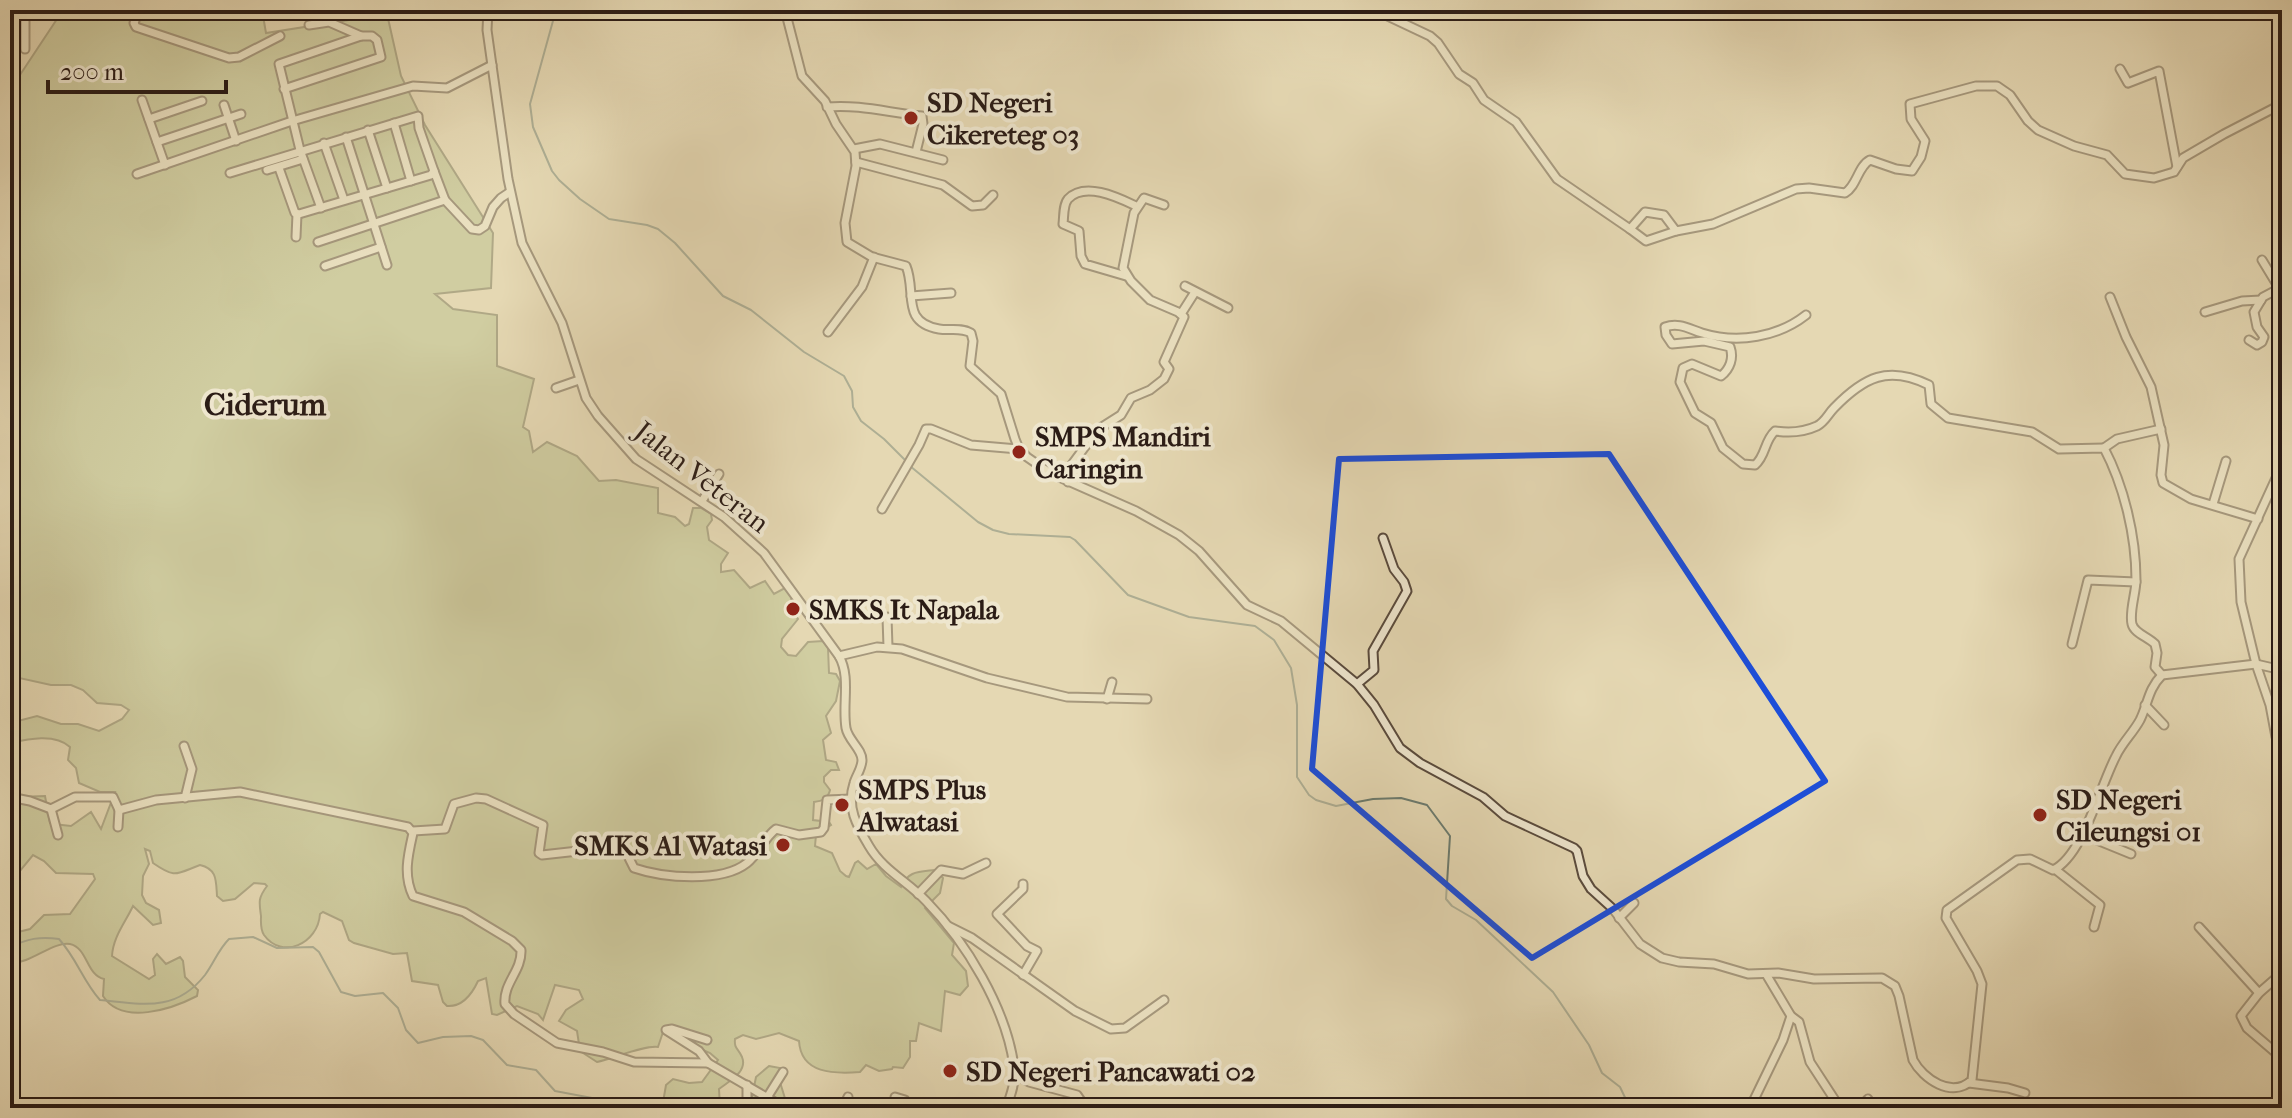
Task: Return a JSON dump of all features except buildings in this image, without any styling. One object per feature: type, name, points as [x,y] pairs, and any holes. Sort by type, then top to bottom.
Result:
[{"type":"street","points":[[25,10],[25,49]]},
{"type":"street","points":[[139,10],[134,23],[136,27],[220,57],[239,57],[280,36]]},
{"type":"street","name":"Jalan Veteran","points":[[488,10],[487,30],[492,65],[511,195],[522,243],[562,323],[579,380],[598,416],[629,453],[724,517],[772,562],[839,656],[845,671],[843,698],[846,729],[849,740],[860,753],[862,763],[854,780],[851,799]]},
{"type":"street","points":[[785,10],[802,76],[854,149],[856,162],[845,238],[850,245],[874,257],[906,266],[911,283],[913,313],[919,321],[938,329],[971,333],[970,366],[1001,394],[1019,449]]},
{"type":"street","points":[[1375,10],[1430,36],[1459,74],[1473,83],[1484,100],[1516,122],[1557,179],[1644,241],[1713,224],[1796,189],[1849,192],[1865,163],[1870,160],[1912,171],[1921,157],[1925,141],[1911,119],[1910,104],[1976,86],[1997,86],[2006,91],[2033,127],[2074,146],[2107,155],[2125,174],[2161,177],[2177,167],[2183,158],[2282,104]]},
{"type":"street","points":[[309,25],[329,22],[361,36]]},
{"type":"street","points":[[284,89],[380,59],[382,55],[377,40],[372,36],[361,36],[280,62],[278,67],[300,150],[321,208]]},
{"type":"street","points":[[137,174],[292,121],[417,85],[447,88],[492,65]]},
{"type":"street","points":[[2120,69],[2128,83],[2159,71],[2177,167]]},
{"type":"street","points":[[142,100],[165,165]]},
{"type":"street","points":[[149,119],[202,101]]},
{"type":"street","points":[[224,105],[236,141]]},
{"type":"street","points":[[827,107],[853,106],[922,116],[916,152]]},
{"type":"street","points":[[157,142],[241,114]]},
{"type":"street","points":[[230,173],[418,116],[419,128],[445,200],[468,226],[474,230],[485,226],[493,207],[511,195]]},
{"type":"street","points":[[394,123],[411,181]]},
{"type":"street","points":[[368,130],[387,188]]},
{"type":"street","points":[[346,137],[387,265]]},
{"type":"street","points":[[324,143],[344,200]]},
{"type":"street","points":[[854,149],[880,144],[943,160]]},
{"type":"street","points":[[267,170],[303,159]]},
{"type":"street","points":[[856,162],[943,185],[972,206],[983,205],[993,195]]},
{"type":"street","points":[[279,168],[297,214],[296,237]]},
{"type":"street","points":[[297,214],[411,181],[434,171]]},
{"type":"street","points":[[1126,276],[1085,264],[1081,256],[1079,231],[1063,224],[1064,208],[1072,196],[1094,191],[1108,193],[1136,206]]},
{"type":"street","points":[[1068,482],[1070,467],[1091,434],[1121,415],[1131,398],[1167,377],[1169,369],[1164,362],[1184,317],[1150,300],[1126,276],[1122,263],[1136,206],[1141,199],[1147,198],[1164,205]]},
{"type":"street","points":[[318,242],[445,200]]},
{"type":"street","points":[[1630,229],[1642,214],[1653,211],[1664,215],[1676,231]]},
{"type":"street","points":[[325,266],[381,247]]},
{"type":"street","points":[[828,332],[862,287],[874,257]]},
{"type":"street","points":[[2205,312],[2242,301],[2261,300],[2280,287],[2262,260]]},
{"type":"street","points":[[1185,286],[1228,308]]},
{"type":"street","points":[[1181,314],[1195,292]]},
{"type":"street","points":[[911,296],[951,293]]},
{"type":"street","points":[[2110,297],[2149,381],[2161,429],[2163,483],[2191,499],[2258,519]]},
{"type":"street","points":[[2249,340],[2257,345],[2264,340],[2254,316],[2261,300]]},
{"type":"street","points":[[1806,315],[1777,334],[1756,337],[1703,334],[1680,325],[1665,327],[1672,344],[1704,341],[1730,347],[1732,358],[1724,373],[1716,375],[1700,365],[1692,364],[1683,368],[1680,382],[1695,413],[1711,423],[1723,448],[1743,464],[1755,465],[1761,461],[1768,439],[1775,431],[1790,434],[1817,426],[1851,393],[1870,379],[1884,374],[1929,385],[1931,404],[1948,418],[2026,430],[2059,449],[2104,448],[2117,439],[2161,429]]},
{"type":"street","points":[[556,388],[579,380]]},
{"type":"street","points":[[882,509],[928,428],[971,445],[1019,449],[1050,473],[1136,511],[1179,535],[1199,551],[1247,605],[1281,621],[1357,684],[1374,705],[1395,743],[1420,763],[1483,797],[1505,816],[1574,848],[1586,882],[1640,944],[1669,960],[1714,964],[1741,973],[1778,973],[1814,979],[1876,977],[1889,982],[1895,986],[1899,996],[1910,1050],[1918,1069],[1932,1082],[1954,1087],[1969,1083],[2025,1093]]},
{"type":"street","points":[[2104,448],[2124,499],[2136,582],[2132,624],[2136,631],[2155,644],[2155,667],[2162,675]]},
{"type":"street","points":[[2213,504],[2226,461]]},
{"type":"street","points":[[2282,465],[2239,559],[2238,570],[2241,602],[2256,664],[2270,705],[2276,737],[2282,741]]},
{"type":"street","points":[[702,501],[719,474]]},
{"type":"street","points":[[1357,684],[1374,670],[1373,651],[1407,591],[1394,569],[1383,538]]},
{"type":"street","points":[[2072,644],[2088,580],[2136,582]]},
{"type":"street","points":[[887,617],[888,647]]},
{"type":"street","points":[[839,656],[888,647],[913,651],[997,681],[1067,697],[1147,699]]},
{"type":"street","points":[[2056,870],[2082,834],[2116,756],[2139,722],[2154,683],[2162,675],[2256,664],[2282,670]]},
{"type":"street","points":[[1107,699],[1112,682]]},
{"type":"street","points":[[2145,705],[2164,725]]},
{"type":"street","points":[[184,746],[192,769],[185,798]]},
{"type":"street","points":[[119,810],[156,800],[240,792],[408,827],[413,831],[445,829],[456,802],[481,798],[543,825],[539,853],[542,855],[623,846],[634,868],[675,877],[741,867],[751,860],[776,829],[794,834],[818,834],[824,828],[827,800],[851,799],[853,815],[875,855],[918,894],[946,925],[962,945],[987,989],[1006,1033],[1014,1074],[1006,1108]]},
{"type":"street","points":[[10,797],[51,809],[75,797],[111,797],[119,810],[118,827]]},
{"type":"street","points":[[51,809],[58,835]]},
{"type":"street","points":[[413,831],[407,867],[407,884],[413,896],[464,912],[512,941],[521,950],[521,959],[504,990],[505,1004],[514,1014],[561,1044],[634,1062],[708,1063]]},
{"type":"street","points":[[2082,834],[2131,854]]},
{"type":"street","points":[[1969,1083],[1975,1071],[1982,984],[1946,918],[1947,910],[2017,860],[2030,859],[2049,870],[2056,870],[2100,905],[2094,927]]},
{"type":"street","points":[[918,894],[941,870],[963,874],[986,863]]},
{"type":"street","points":[[1023,884],[1023,889],[997,914],[1027,946],[1037,951],[1023,975]]},
{"type":"street","points":[[1619,918],[1634,903]]},
{"type":"street","points":[[946,925],[972,938],[1075,1011],[1115,1030],[1131,1024],[1164,1000]]},
{"type":"street","points":[[2199,927],[2259,993]]},
{"type":"street","points":[[1766,974],[1791,1016],[1799,1022],[1810,1062],[1840,1108]]},
{"type":"street","points":[[2280,978],[2259,993],[2242,1013],[2242,1019],[2247,1028],[2282,1058]]},
{"type":"street","points":[[1750,1108],[1783,1040],[1791,1016]]},
{"type":"street","points":[[707,1040],[666,1030],[699,1051],[708,1063],[785,1108]]},
{"type":"street","points":[[768,1096],[783,1072]]},
{"type":"street","points":[[1014,1074],[1029,1082],[1077,1095],[1086,1108]]},
{"type":"street","points":[[747,1085],[747,1108]]},
{"type":"street","points":[[843,1108],[848,1097]]},
{"type":"street","points":[[895,1097],[905,1100],[909,1108]]},
{"type":"street","points":[[1860,1108],[1868,1099]]},
{"type":"highlighted area","points":[[1609,454],[1825,781],[1532,958],[1312,769],[1339,459]]},
{"type":"green space","points":[[63,10],[262,10],[266,33],[387,14],[401,76],[425,125],[493,233],[491,288],[435,294],[453,309],[497,315],[497,366],[534,379],[523,427],[529,431],[533,452],[547,442],[577,456],[599,481],[616,480],[658,488],[658,513],[675,517],[685,526],[689,524],[693,508],[701,508],[711,514],[712,520],[707,527],[709,540],[728,553],[721,564],[721,572],[734,570],[750,588],[765,581],[774,594],[785,588],[791,593],[792,610],[798,619],[782,639],[781,647],[788,655],[796,656],[808,642],[823,641],[828,648],[829,673],[836,674],[840,681],[836,701],[826,716],[831,733],[823,740],[826,760],[836,762],[839,770],[831,770],[824,777],[829,793],[824,799],[814,802],[813,820],[831,825],[816,835],[815,846],[832,853],[840,871],[849,877],[858,861],[867,869],[876,864],[901,887],[910,875],[919,872],[935,870],[943,878],[940,893],[925,908],[954,943],[952,955],[966,971],[968,986],[960,995],[945,991],[941,1031],[919,1023],[916,1041],[910,1041],[910,1057],[903,1068],[879,1071],[866,1065],[860,1072],[820,1070],[806,1060],[799,1041],[779,1033],[756,1039],[743,1035],[735,1039],[742,1057],[742,1067],[719,1089],[720,1108],[662,1108],[666,1085],[673,1079],[702,1082],[718,1060],[710,1053],[663,1032],[658,1047],[597,1062],[580,1051],[577,1031],[559,1021],[566,1010],[583,999],[579,990],[555,985],[543,1020],[538,1014],[517,1006],[497,1015],[492,1014],[486,978],[478,981],[462,1002],[447,1006],[438,985],[412,981],[407,953],[393,954],[354,943],[349,940],[342,921],[323,912],[313,933],[298,945],[289,947],[271,943],[262,930],[260,904],[267,886],[265,884],[254,883],[235,899],[223,901],[217,896],[216,880],[210,869],[200,865],[181,873],[172,873],[153,863],[150,851],[145,849],[149,864],[143,876],[142,895],[146,903],[159,910],[161,923],[153,925],[133,906],[117,936],[112,956],[149,979],[155,975],[153,959],[157,954],[166,964],[180,957],[185,977],[198,990],[197,996],[161,1010],[134,1013],[122,1010],[111,1005],[103,996],[104,979],[98,977],[76,946],[70,944],[10,963],[10,934],[30,929],[44,915],[70,914],[95,879],[93,874],[56,873],[33,855],[20,871],[10,874],[10,811],[19,797],[45,796],[50,823],[71,826],[91,812],[101,829],[115,792],[100,792],[79,783],[76,768],[68,760],[70,747],[64,743],[41,738],[10,743],[10,723],[37,716],[99,731],[122,719],[129,710],[121,705],[97,703],[83,690],[71,685],[51,685],[19,678],[15,670],[10,670],[10,90]]},
{"type":"green space","points":[[769,1066],[780,1068],[779,1079],[788,1108],[734,1108],[751,1102],[756,1077]]},
{"type":"waterway","points":[[556,10],[530,104],[533,127],[552,171],[580,199],[609,219],[658,229],[675,243],[723,296],[751,310],[804,352],[844,376],[852,391],[853,407],[861,421],[906,461]]},
{"type":"waterway","points":[[910,466],[978,522],[993,530],[1009,534],[1070,537],[1128,595],[1189,617],[1255,626],[1274,640],[1291,668],[1297,705],[1297,777],[1309,795],[1336,806],[1373,799],[1401,798],[1427,805],[1450,836],[1446,899],[1476,920],[1553,992],[1589,1045],[1602,1073],[1620,1087],[1630,1108]]},
{"type":"waterway","points":[[10,947],[34,939],[59,939],[100,1000],[144,1004],[170,1001],[194,987],[229,939],[253,937],[277,948],[313,947],[319,952],[341,992],[355,996],[383,993],[398,1008],[406,1030],[418,1043],[443,1037],[471,1036],[483,1040],[507,1065],[536,1070],[555,1091],[624,1104],[627,1108]]},
{"type":"place","name":"SD Negeri Cikereteg 03","points":[[911,118]]},
{"type":"place","name":"SMPS Mandiri Caringin","points":[[1019,452]]},
{"type":"place","name":"SMKS It Napala","points":[[793,609]]},
{"type":"place","name":"SMPS Plus Alwatasi","points":[[842,805]]},
{"type":"place","name":"SD Negeri Cileungsi 01","points":[[2040,815]]},
{"type":"place","name":"SMKS Al Watasi","points":[[783,845]]},
{"type":"place","name":"SD Negeri Pancawati 02","points":[[950,1071]]},
{"type":"district","name":"Ciderum","points":[[265,404]]}]
